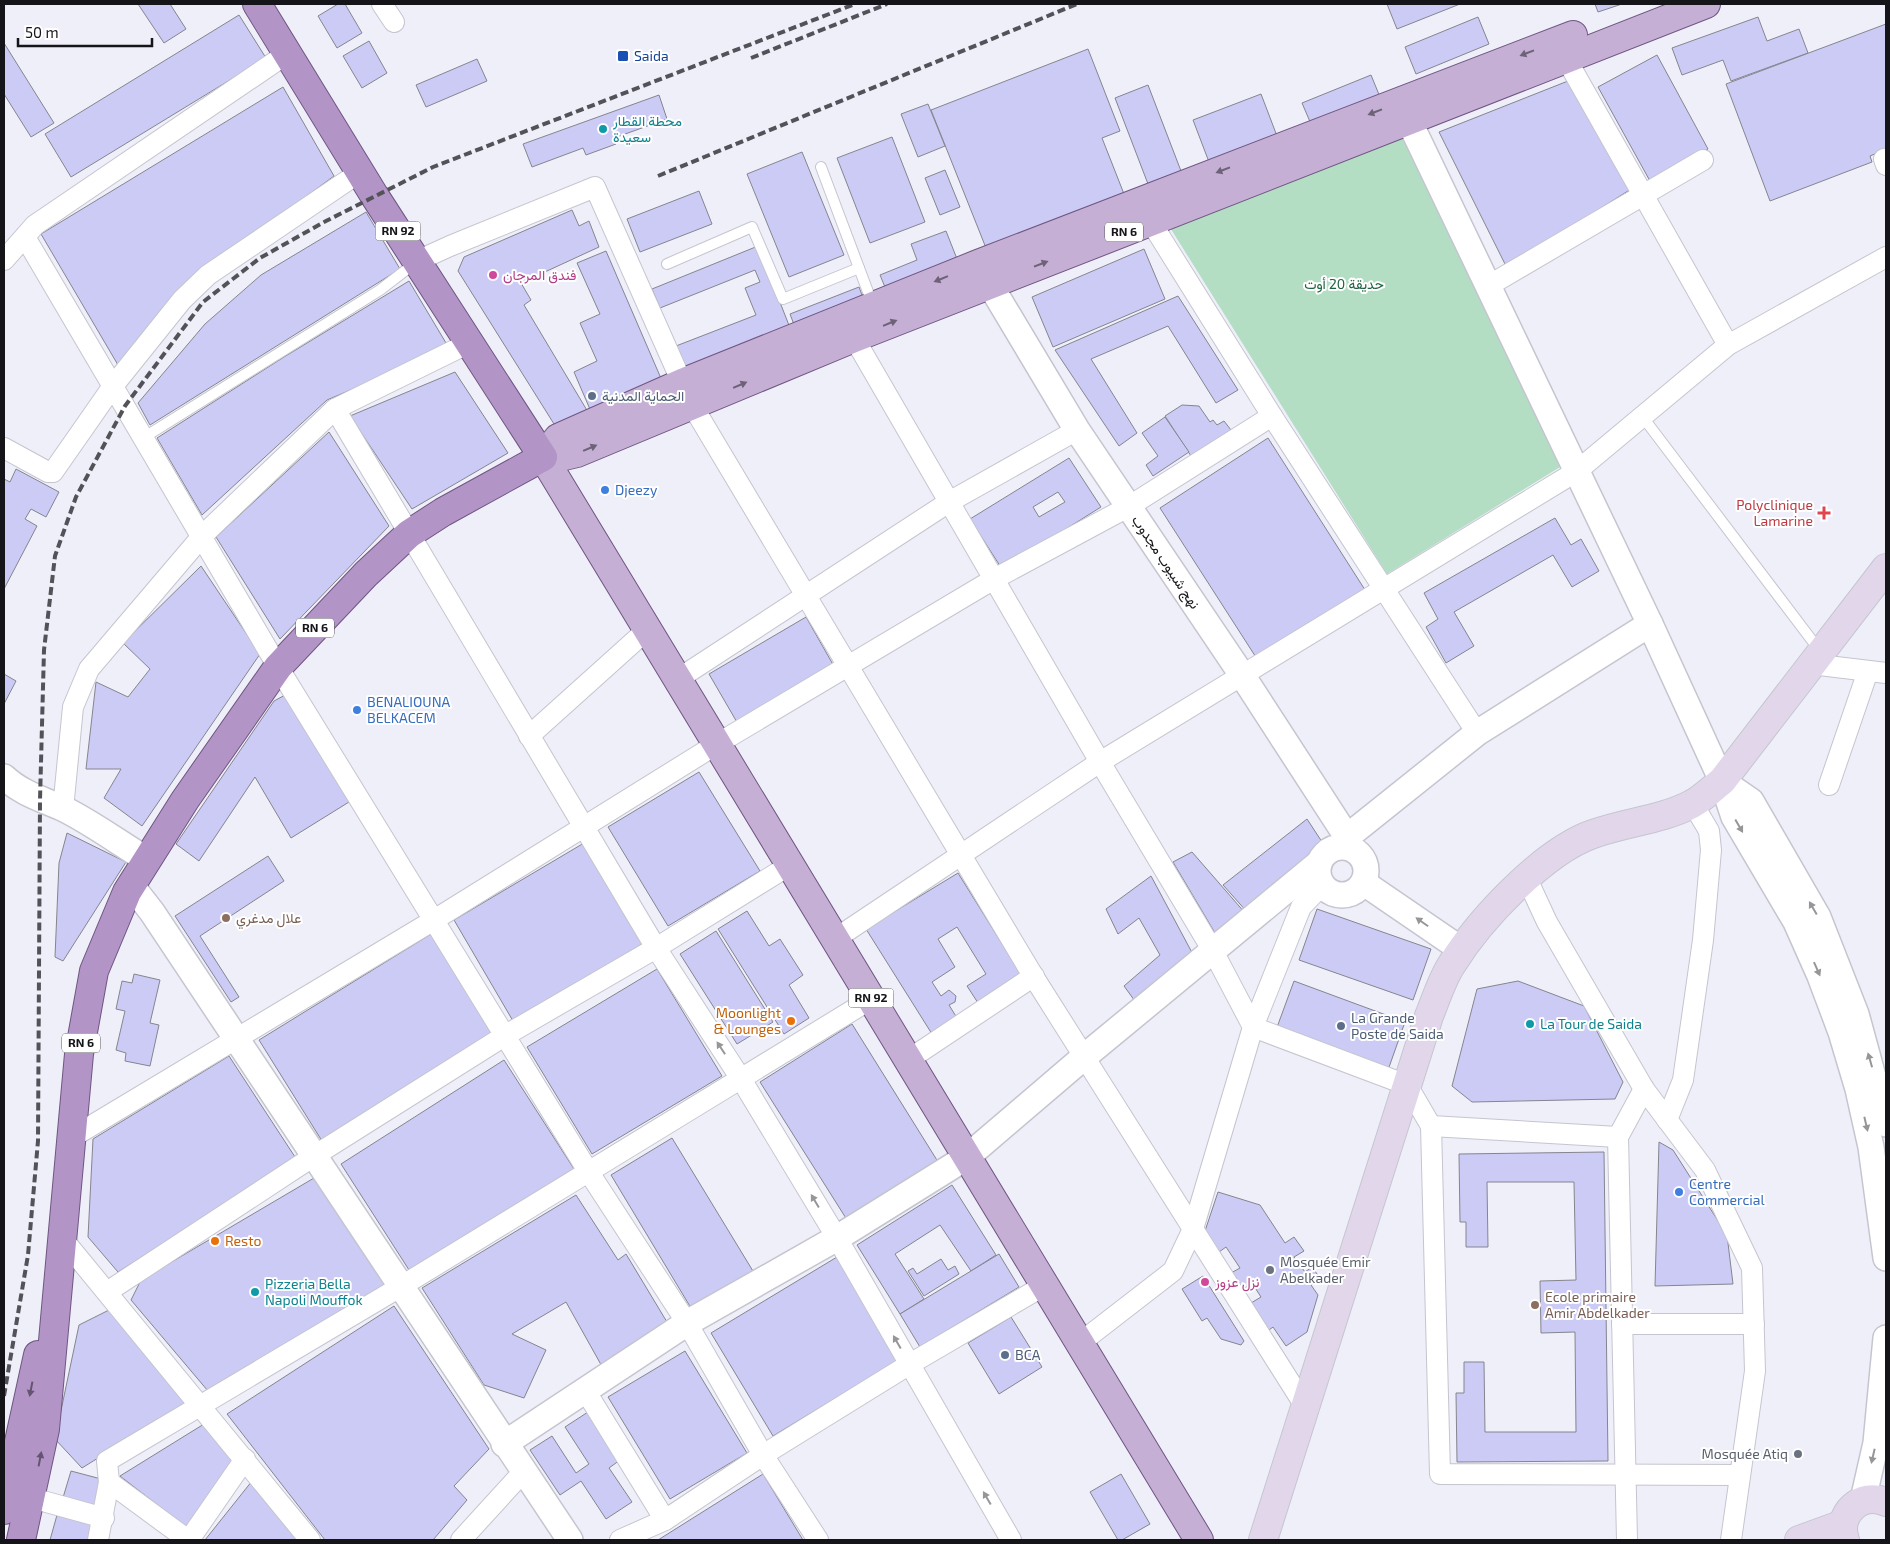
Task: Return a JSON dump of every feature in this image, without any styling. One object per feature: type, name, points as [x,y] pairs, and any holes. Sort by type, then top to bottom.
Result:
[{"type":"highway","name":"RN 92","points":[[257,4],[360,172],[542,456]]},
{"type":"highway","name":"RN 6","points":[[22,1540],[32,1498],[46,1420],[78,1054],[94,971],[131,885],[185,800],[278,667],[366,574],[409,534],[443,512],[542,456]]},
{"type":"highway","name":"RN 6","points":[[4,1510],[62,1238]]},
{"type":"main road","name":"RN 6","points":[[1561,50],[1654,4]]},
{"type":"main road","name":"RN 6","points":[[542,456],[560,457],[577,453],[687,394],[983,274],[1561,50],[1706,4]]},
{"type":"main road","name":"RN 6","points":[[851,327],[874,307],[983,274]]},
{"type":"main road","name":"RN 92","points":[[542,456],[1199,1540]]},
{"type":"main road","points":[[1263,1540],[1429,1016],[1451,965],[1505,899],[1551,856],[1568,844],[1594,834],[1669,814],[1693,804],[1722,781],[1886,568]]},
{"type":"main road","points":[[1799,1540],[1842,1535],[1850,1510],[1882,1498]]},
{"type":"street","points":[[382,4],[394,22]]},
{"type":"street","points":[[1561,50],[1728,345]]},
{"type":"street","points":[[4,260],[35,225],[288,53]]},
{"type":"street","points":[[1404,112],[1650,624],[1722,781],[1734,817],[1796,922],[1820,976],[1841,1032],[1858,1089],[1871,1148],[1886,1258]]},
{"type":"street","points":[[1488,286],[1703,160]]},
{"type":"street","points":[[4,448],[48,472],[53,472],[112,386],[182,300],[208,276],[360,172]]},
{"type":"street","points":[[418,261],[450,246],[596,187],[687,394],[1034,976],[1305,1406]]},
{"type":"street","points":[[1144,212],[1382,589],[1477,732]]},
{"type":"street","points":[[25,237],[143,438],[203,535],[278,667],[588,1171],[687,1323],[762,1456],[818,1540]]},
{"type":"street","points":[[835,939],[962,856],[1100,762],[1577,471],[1728,345],[1886,257]]},
{"type":"street","name":"نهج شيبوب مجدوب","points":[[983,274],[1077,430],[1242,675],[1346,844]]},
{"type":"street","points":[[851,327],[949,502],[1100,762],[1213,951],[1253,1027],[1407,1085],[1431,1126],[1440,1474],[1625,1473],[1740,1475]]},
{"type":"street","points":[[63,808],[73,707],[89,669],[203,535],[335,409],[470,343]]},
{"type":"street","points":[[335,409],[656,948],[741,1079],[837,1238],[1011,1540]]},
{"type":"street","points":[[71,1138],[434,920],[717,744],[994,579],[1128,507],[1272,416]]},
{"type":"street","points":[[678,679],[949,502],[1077,430]]},
{"type":"street","points":[[1346,844],[1362,856],[1367,871],[1364,883],[1356,891],[1340,895],[1327,890],[1321,874],[1326,852],[1346,844],[1477,732],[1650,624]]},
{"type":"street","points":[[529,736],[648,629]]},
{"type":"street","points":[[1816,658],[1877,672],[1829,785]]},
{"type":"street","points":[[4,778],[12,785],[40,800],[63,808],[146,859]]},
{"type":"street","points":[[1722,781],[1751,802],[1818,916],[1856,1014],[1886,1124]]},
{"type":"street","points":[[1667,1120],[1683,1080],[1703,940],[1710,859],[1711,840],[1709,831],[1693,804]]},
{"type":"street","points":[[107,1292],[314,1156],[506,1035],[656,948],[790,865]]},
{"type":"street","points":[[504,1444],[687,1323],[837,1238],[967,1157],[1084,1057],[1213,951],[1291,899],[1321,874]]},
{"type":"street","points":[[1527,879],[1547,922],[1644,1089],[1705,1170],[1752,1268],[1755,1371],[1731,1540]]},
{"type":"street","points":[[1364,883],[1462,950]]},
{"type":"street","points":[[131,885],[152,912],[504,1444],[570,1540]]},
{"type":"street","points":[[1080,1343],[1173,1271],[1193,1229],[1291,899]]},
{"type":"street","points":[[908,1060],[1034,976]]},
{"type":"street","points":[[98,1540],[104,1518],[109,1482],[107,1461],[400,1287],[871,999]]},
{"type":"street","points":[[1627,1540],[1618,1137],[1644,1089]]},
{"type":"street","points":[[1431,1126],[1618,1137]]},
{"type":"street","points":[[62,1238],[310,1540]]},
{"type":"street","points":[[620,1540],[665,1520],[762,1456],[910,1364],[1044,1285]]},
{"type":"street","points":[[1622,1324],[1754,1324]]},
{"type":"street","points":[[1882,1498],[1876,1443],[1886,1338]]},
{"type":"street","points":[[585,1390],[665,1520]]},
{"type":"street","points":[[109,1482],[188,1540],[245,1459]]},
{"type":"street","points":[[461,1540],[524,1471]]},
{"type":"street","points":[[32,1498],[104,1518]]},
{"type":"lane","points":[[821,167],[874,307]]},
{"type":"lane","points":[[667,264],[752,227],[783,299],[860,268]]},
{"type":"lane","points":[[143,438],[380,290],[418,261]]},
{"type":"lane","points":[[1642,416],[1816,658]]},
{"type":"green space","name":"حديقة 20 أوت","points":[[1402,135],[1565,464],[1387,574],[1169,226]]},
{"type":"building","points":[[138,4],[170,4],[186,29],[164,43]]},
{"type":"building","points":[[338,4],[345,4],[362,33],[337,48],[318,16]]},
{"type":"building","points":[[1387,4],[1460,4],[1397,29]]},
{"type":"building","points":[[1595,4],[1622,4],[1598,12]]},
{"type":"building","points":[[239,15],[266,58],[71,177],[45,134]]},
{"type":"building","points":[[1478,17],[1489,44],[1416,74],[1405,47]]},
{"type":"building","points":[[1758,17],[1767,41],[1799,29],[1808,53],[1731,81],[1723,60],[1682,75],[1672,48]]},
{"type":"building","points":[[1886,24],[1886,149],[1870,156],[1872,162],[1770,201],[1726,84]]},
{"type":"building","points":[[369,41],[387,73],[362,88],[343,56]]},
{"type":"building","points":[[4,43],[54,123],[31,137],[4,94]]},
{"type":"building","points":[[1088,49],[1120,131],[1102,138],[1126,199],[988,253],[931,110]]},
{"type":"building","points":[[1657,55],[1708,149],[1650,181],[1598,87]]},
{"type":"building","points":[[477,59],[487,81],[426,107],[416,85]]},
{"type":"building","points":[[1371,75],[1380,97],[1311,124],[1302,103]]},
{"type":"building","points":[[1568,81],[1631,189],[1507,268],[1439,132]]},
{"type":"building","points":[[1148,85],[1181,171],[1148,184],[1115,98]]},
{"type":"building","points":[[283,87],[334,176],[192,280],[118,365],[41,234]]},
{"type":"building","points":[[1261,94],[1277,136],[1209,162],[1193,120]]},
{"type":"building","name":"محطة القطار سعيدة","points":[[659,95],[667,119],[614,138],[616,144],[586,155],[583,148],[532,167],[523,144]]},
{"type":"building","points":[[928,104],[945,146],[918,157],[901,114]]},
{"type":"building","points":[[892,137],[925,222],[870,243],[837,158]]},
{"type":"building","points":[[802,152],[844,255],[789,277],[747,174]]},
{"type":"building","points":[[945,170],[960,207],[940,215],[925,178]]},
{"type":"building","points":[[699,191],[712,224],[640,252],[627,219]]},
{"type":"building","points":[[572,210],[579,226],[589,221],[599,247],[521,283],[531,300],[524,305],[588,412],[559,425],[554,424],[458,271],[464,257]]},
{"type":"building","points":[[366,212],[400,269],[150,425],[138,403],[205,324],[261,275]]},
{"type":"building","points":[[946,231],[959,264],[887,292],[880,275],[917,260],[911,244]]},
{"type":"building","points":[[758,246],[792,333],[688,374],[676,346],[756,315],[745,288],[760,282],[755,270],[660,308],[652,289]]},
{"type":"building","points":[[1144,249],[1165,299],[1053,347],[1032,297]]},
{"type":"building","points":[[606,251],[663,383],[592,414],[574,372],[597,361],[580,323],[600,314],[577,263]]},
{"type":"building","points":[[409,281],[449,348],[327,400],[202,515],[157,438],[284,357]]},
{"type":"building","points":[[859,287],[865,303],[796,330],[790,314]]},
{"type":"building","points":[[1178,296],[1238,390],[1216,403],[1168,326],[1091,359],[1137,433],[1119,446],[1055,350]]},
{"type":"building","points":[[455,372],[508,453],[412,509],[350,416]]},
{"type":"building","points":[[1182,405],[1199,406],[1210,422],[1213,420],[1217,425],[1224,421],[1231,430],[1191,456],[1165,416]]},
{"type":"building","points":[[1165,417],[1189,452],[1153,476],[1146,465],[1158,456],[1142,433]]},
{"type":"building","points":[[329,432],[389,526],[280,639],[216,537]]},
{"type":"building","points":[[1268,438],[1367,593],[1259,662],[1160,508]]},
{"type":"building","points":[[1069,458],[1101,507],[1002,569],[970,519]],"holes":[[[1058,492],[1065,502],[1039,517],[1033,507]]]},
{"type":"building","points":[[16,469],[59,492],[46,517],[31,509],[25,519],[37,526],[4,589],[4,479],[10,482]]},
{"type":"building","points":[[1555,518],[1571,545],[1581,539],[1599,571],[1572,587],[1553,555],[1454,612],[1474,646],[1446,663],[1426,627],[1438,619],[1424,593]]},
{"type":"building","points":[[201,566],[260,654],[142,826],[104,798],[121,769],[86,769],[96,682],[128,697],[150,669],[123,643]]},
{"type":"building","points":[[806,617],[835,668],[738,724],[709,674]]},
{"type":"building","points":[[4,674],[16,681],[4,704]]},
{"type":"building","points":[[287,694],[349,802],[291,838],[255,777],[199,861],[176,844],[274,701]]},
{"type":"building","points":[[699,772],[760,871],[668,926],[608,827]]},
{"type":"building","points":[[1307,819],[1326,848],[1248,913],[1223,885]]},
{"type":"building","points":[[67,833],[126,862],[63,961],[55,957],[59,863]]},
{"type":"building","points":[[584,843],[644,943],[513,1021],[454,920]]},
{"type":"building","points":[[1192,852],[1246,914],[1218,938],[1173,862]]},
{"type":"building","points":[[268,856],[284,881],[200,936],[239,997],[231,1002],[175,916]]},
{"type":"building","points":[[958,873],[1024,979],[980,1006],[967,986],[986,974],[957,927],[938,939],[955,967],[932,982],[941,996],[949,990],[956,996],[955,1002],[949,1005],[957,1018],[932,1034],[866,929]]},
{"type":"building","points":[[1151,876],[1196,960],[1140,1008],[1124,986],[1160,955],[1139,918],[1118,934],[1106,909]]},
{"type":"building","points":[[1317,909],[1431,949],[1413,1000],[1299,960]]},
{"type":"building","points":[[747,911],[769,946],[780,939],[803,975],[789,985],[809,1018],[784,1034],[718,929]]},
{"type":"building","points":[[716,931],[773,1022],[737,1044],[680,954]]},
{"type":"building","points":[[431,934],[494,1035],[322,1141],[259,1040]]},
{"type":"building","points":[[657,969],[722,1076],[592,1154],[527,1047]]},
{"type":"building","points":[[134,974],[160,980],[150,1023],[159,1025],[150,1066],[125,1061],[126,1053],[116,1050],[125,1011],[116,1009],[122,981],[132,983]]},
{"type":"building","name":"La Grande Poste de Saida","points":[[1294,981],[1405,1022],[1388,1070],[1276,1030]]},
{"type":"building","name":"La Tour de Saida","points":[[1518,981],[1584,1006],[1623,1082],[1615,1099],[1472,1102],[1452,1086],[1477,989]]},
{"type":"building","points":[[852,1024],[940,1165],[849,1223],[760,1082]]},
{"type":"building","points":[[229,1056],[297,1160],[118,1272],[88,1237],[93,1139]]},
{"type":"building","points":[[504,1060],[574,1169],[411,1273],[341,1164]]},
{"type":"building","points":[[672,1138],[756,1276],[694,1313],[611,1175]]},
{"type":"building","name":"Centre Commercial","points":[[1659,1142],[1673,1150],[1727,1235],[1733,1284],[1655,1286]]},
{"type":"building","points":[[1604,1152],[1608,1461],[1457,1462],[1456,1393],[1464,1393],[1464,1362],[1484,1362],[1485,1432],[1576,1432],[1575,1332],[1541,1333],[1540,1281],[1576,1280],[1574,1182],[1487,1182],[1488,1247],[1466,1247],[1466,1222],[1460,1222],[1459,1154]]},
{"type":"building","name":"Pizzeria Bella Napoli Mouffok","points":[[314,1178],[388,1283],[208,1391],[131,1300],[141,1280]]},
{"type":"building","points":[[952,1185],[996,1255],[971,1271],[940,1225],[895,1254],[924,1299],[900,1314],[857,1245]]},
{"type":"building","name":"Mosquée Emir Abelkader","points":[[1218,1192],[1260,1205],[1285,1243],[1294,1237],[1304,1251],[1294,1257],[1305,1272],[1312,1267],[1320,1278],[1311,1285],[1318,1295],[1307,1332],[1286,1346],[1273,1327],[1269,1330],[1251,1303],[1261,1297],[1252,1283],[1242,1290],[1231,1273],[1240,1268],[1226,1247],[1219,1252],[1205,1231]]},
{"type":"building","points":[[576,1195],[618,1260],[626,1254],[670,1327],[604,1370],[566,1302],[512,1334],[546,1350],[524,1398],[484,1385],[422,1288]]},
{"type":"building","points":[[999,1254],[1019,1287],[920,1347],[900,1314]]},
{"type":"building","points":[[837,1257],[899,1360],[773,1436],[711,1333]]},
{"type":"building","points":[[941,1259],[948,1270],[955,1266],[959,1274],[924,1296],[908,1271],[913,1268],[917,1274]]},
{"type":"building","points":[[1203,1276],[1244,1341],[1241,1345],[1221,1339],[1207,1318],[1202,1321],[1182,1289]]},
{"type":"building","points":[[394,1306],[489,1449],[454,1486],[467,1500],[433,1540],[325,1540],[227,1414]]},
{"type":"building","points":[[113,1308],[188,1402],[82,1468],[55,1439],[79,1325]]},
{"type":"building","name":"BCA","points":[[1011,1317],[1042,1367],[999,1394],[968,1343]]},
{"type":"building","points":[[685,1351],[747,1453],[670,1499],[608,1397]]},
{"type":"building","points":[[588,1412],[620,1460],[609,1468],[632,1502],[606,1519],[581,1481],[560,1495],[530,1450],[552,1436],[576,1473],[589,1464],[565,1427]]},
{"type":"building","points":[[204,1424],[235,1465],[191,1531],[120,1476]]},
{"type":"building","points":[[71,1471],[105,1480],[97,1510],[62,1501]]},
{"type":"building","points":[[763,1474],[803,1540],[658,1540]]},
{"type":"building","points":[[1121,1474],[1150,1524],[1122,1540],[1118,1540],[1090,1492]]},
{"type":"building","points":[[252,1481],[297,1540],[205,1540]]},
{"type":"building","points":[[57,1515],[93,1525],[89,1540],[50,1540]]},
{"type":"railway","points":[[4,1396],[28,1255],[38,1141],[40,800],[44,650],[55,556],[76,497],[125,406],[203,302],[260,258],[326,221],[433,167],[855,4]]},
{"type":"railway","points":[[751,58],[887,4]]},
{"type":"railway","points":[[658,176],[1077,4]]},
{"type":"place","name":"Saida","points":[[623,56]]},
{"type":"place","name":"محطة القطار سعيدة","points":[[603,129]]},
{"type":"place","name":"فندق المرجان","points":[[493,275]]},
{"type":"place","name":"الحماية المدنية","points":[[592,396]]},
{"type":"place","name":"Djeezy","points":[[605,490]]},
{"type":"place","name":"Polyclinique Lamarine","points":[[1824,513]]},
{"type":"place","name":"BENALIOUNA BELKACEM","points":[[357,710]]},
{"type":"place","name":"علال مدغري","points":[[226,918]]},
{"type":"place","name":"Moonlight & Lounges","points":[[791,1021]]},
{"type":"place","name":"La Tour de Saida","points":[[1530,1024]]},
{"type":"place","name":"La Grande Poste de Saida","points":[[1341,1026]]},
{"type":"place","name":"Centre Commercial","points":[[1679,1192]]},
{"type":"place","name":"Resto","points":[[215,1241]]},
{"type":"place","name":"Mosquée Emir Abelkader","points":[[1270,1270]]},
{"type":"place","name":"نزل عزوز","points":[[1205,1282]]},
{"type":"place","name":"Pizzeria Bella Napoli Mouffok","points":[[255,1292]]},
{"type":"place","name":"Ecole primaire Amir Abdelkader","points":[[1535,1305]]},
{"type":"place","name":"BCA","points":[[1005,1355]]},
{"type":"place","name":"Mosquée Atiq","points":[[1798,1454]]}]
